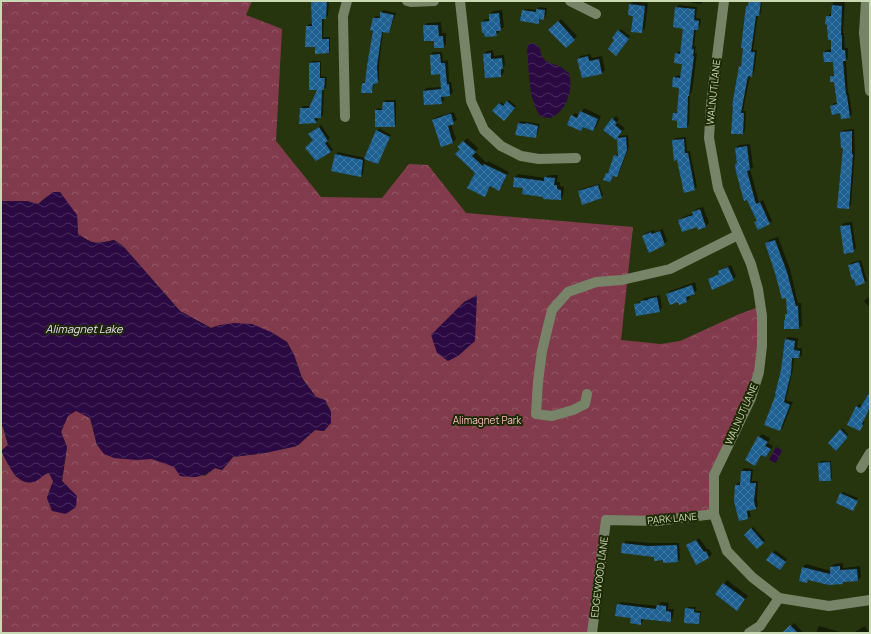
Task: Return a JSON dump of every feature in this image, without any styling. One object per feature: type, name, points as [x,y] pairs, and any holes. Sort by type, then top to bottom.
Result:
[{"type":"street","points":[[346,117],[343,16],[347,1]]},
{"type":"street","points":[[407,1],[434,1]]},
{"type":"street","points":[[460,1],[471,101],[484,130],[501,146],[521,156],[539,159],[576,158]]},
{"type":"street","points":[[570,1],[596,14]]},
{"type":"street","name":"WALNUT LANE","points":[[724,1],[710,105],[710,138],[718,188],[751,264],[758,289],[762,316],[762,346],[759,372],[751,398],[714,475],[714,514],[727,551],[752,577],[779,598],[829,606],[870,600]]},
{"type":"street","points":[[866,1],[864,33],[870,90]]},
{"type":"street","points":[[587,394],[585,404],[573,410],[552,416],[536,414],[542,351],[552,310],[568,292],[596,282],[622,280],[670,269],[738,236]]},
{"type":"street","points":[[861,468],[870,453]]},
{"type":"street","name":"PARK LANE","points":[[606,520],[656,522],[714,514]]},
{"type":"street","name":"EDGEWOOD LANE","points":[[592,633],[606,520]]},
{"type":"street","points":[[749,633],[760,626],[779,598]]},
{"type":"green space","name":"Alimagnet Park","points":[[1,1],[252,1],[246,15],[282,29],[276,141],[321,197],[382,198],[409,164],[428,165],[466,213],[633,227],[621,340],[661,344],[680,341],[737,315],[761,306],[759,372],[714,475],[714,514],[606,520],[592,633],[1,633],[1,451],[16,477],[36,481],[44,474],[49,473],[53,481],[47,498],[52,511],[68,487],[62,481],[67,447],[61,432],[68,415],[76,410],[90,418],[97,445],[129,459],[152,459],[205,476],[215,468],[222,470],[233,457],[265,453],[297,446],[315,430],[324,431],[331,412],[325,400],[316,397],[302,378],[294,355],[287,342],[271,332],[220,325],[211,328],[180,311],[123,246],[114,240],[95,243],[83,238],[78,234],[77,215],[46,197],[38,204],[26,201],[1,201]]},
{"type":"green space","points":[[1,427],[3,427],[8,445],[1,451]]},
{"type":"water","points":[[532,43],[538,46],[542,57],[546,61],[561,67],[569,73],[570,92],[568,98],[562,110],[551,118],[541,117],[533,101],[527,50],[528,45]]},
{"type":"water","name":"Alimagnet Lake","points":[[53,192],[60,192],[77,215],[78,234],[95,243],[114,240],[123,246],[180,311],[211,328],[234,323],[252,324],[271,332],[287,342],[294,355],[302,378],[316,397],[325,400],[331,412],[331,423],[324,431],[315,430],[297,446],[265,453],[233,457],[222,470],[215,468],[206,474],[190,477],[180,476],[174,467],[152,459],[136,460],[114,458],[104,454],[97,445],[90,418],[76,411],[68,416],[61,432],[67,447],[62,481],[77,496],[76,507],[66,514],[52,511],[47,498],[53,481],[49,473],[45,474],[36,481],[24,481],[14,474],[1,451],[8,445],[3,427],[1,427],[1,201],[26,201],[38,204]]},
{"type":"water","points":[[477,295],[475,341],[458,356],[448,361],[437,353],[431,335],[464,302]]},
{"type":"water","points":[[776,447],[782,450],[776,463],[769,460]]},
{"type":"building","points":[[311,1],[327,1],[326,19],[322,19],[322,39],[329,39],[329,53],[315,54],[315,47],[305,47],[306,26],[312,26]]},
{"type":"building","points":[[749,1],[761,1],[759,16],[756,16],[751,52],[755,52],[752,77],[748,76],[741,113],[744,113],[743,134],[731,134],[732,106],[739,66],[741,67],[743,48],[741,48],[745,14],[746,6],[748,6]]},
{"type":"building","points":[[629,4],[645,6],[642,33],[631,32],[633,16],[628,15]]},
{"type":"building","points":[[832,5],[842,6],[842,50],[845,50],[846,61],[843,61],[850,118],[841,119],[840,113],[832,115],[830,106],[837,104],[834,82],[830,82],[830,76],[834,76],[833,62],[824,62],[823,52],[831,52],[831,40],[828,40],[827,25],[825,24],[826,16],[831,16]]},
{"type":"building","points":[[675,7],[695,9],[694,20],[699,21],[698,30],[694,30],[692,49],[694,49],[694,56],[688,96],[687,128],[677,128],[677,121],[672,120],[673,113],[677,113],[679,88],[672,87],[673,77],[680,78],[682,64],[674,63],[675,53],[680,54],[683,29],[673,27]]},
{"type":"building","points":[[536,9],[545,10],[544,20],[539,19],[539,24],[520,21],[522,10],[536,12]]},
{"type":"building","points":[[380,12],[394,15],[389,33],[382,32],[377,66],[378,83],[373,84],[372,93],[361,93],[362,83],[365,83],[373,31],[370,30],[373,18],[380,18]]},
{"type":"building","points":[[499,13],[501,31],[496,31],[497,36],[485,37],[484,33],[482,33],[481,22],[489,21],[489,14]]},
{"type":"building","points":[[558,21],[575,40],[566,48],[548,30]]},
{"type":"building","points":[[423,25],[438,25],[439,36],[443,36],[444,48],[434,48],[434,41],[424,41]]},
{"type":"building","points":[[618,30],[629,39],[616,56],[608,49],[614,40],[612,38]]},
{"type":"building","points":[[491,53],[491,59],[502,58],[503,69],[501,69],[501,77],[485,78],[483,54]]},
{"type":"building","points":[[440,54],[441,63],[445,63],[450,96],[441,97],[442,104],[424,105],[423,91],[441,89],[440,74],[431,75],[430,55]]},
{"type":"building","points":[[588,56],[589,61],[599,59],[602,74],[582,78],[577,59]]},
{"type":"building","points":[[320,62],[320,78],[325,78],[324,90],[322,90],[321,118],[314,118],[317,123],[299,124],[300,108],[309,108],[317,90],[309,90],[309,63]]},
{"type":"building","points":[[507,101],[515,108],[504,121],[492,111],[499,103],[503,106]]},
{"type":"building","points":[[383,102],[394,102],[395,127],[375,127],[375,110],[382,110]]},
{"type":"building","points":[[580,111],[598,119],[593,131],[583,127],[581,131],[567,125],[571,115],[577,118]]},
{"type":"building","points":[[451,114],[454,124],[448,126],[453,143],[441,147],[432,120]]},
{"type":"building","points":[[612,118],[617,123],[615,125],[622,131],[616,140],[603,130]]},
{"type":"building","points":[[518,123],[538,126],[536,138],[515,135]]},
{"type":"building","points":[[319,127],[328,141],[325,143],[331,152],[316,161],[305,148],[313,140],[308,134]]},
{"type":"building","points":[[376,130],[390,137],[378,164],[364,159]]},
{"type":"building","points":[[852,131],[853,154],[849,209],[837,208],[843,148],[841,148],[840,132]]},
{"type":"building","points":[[626,137],[627,150],[617,177],[613,176],[610,182],[603,180],[606,173],[608,173],[614,155],[618,156],[617,138]]},
{"type":"building","points":[[684,139],[685,153],[688,153],[695,190],[684,193],[677,160],[674,161],[672,140]]},
{"type":"building","points":[[463,141],[476,152],[472,156],[483,166],[484,164],[507,175],[499,191],[490,186],[485,197],[467,188],[475,173],[455,154],[460,149],[457,147]]},
{"type":"building","points":[[747,146],[750,170],[747,171],[756,204],[760,202],[770,224],[758,230],[754,222],[757,221],[747,200],[744,201],[736,172],[735,164],[737,163],[735,148]]},
{"type":"building","points":[[335,154],[363,160],[361,177],[331,171]]},
{"type":"building","points":[[514,177],[544,181],[544,177],[555,178],[554,185],[557,185],[557,189],[561,190],[561,200],[543,199],[543,197],[522,194],[523,188],[513,187]]},
{"type":"building","points":[[598,185],[602,198],[582,205],[578,191]]},
{"type":"building","points":[[700,209],[706,227],[698,230],[697,227],[682,232],[678,220],[693,215],[692,212]]},
{"type":"building","points":[[850,225],[854,252],[844,254],[840,226]]},
{"type":"building","points":[[660,231],[665,245],[649,253],[642,236],[651,232],[652,234]]},
{"type":"building","points":[[775,240],[787,272],[796,306],[798,306],[799,329],[784,329],[785,314],[787,314],[786,298],[782,299],[765,243]]},
{"type":"building","points":[[859,262],[865,283],[856,286],[854,279],[852,280],[848,265]]},
{"type":"building","points":[[728,267],[734,280],[712,290],[708,279],[719,274],[718,271]]},
{"type":"building","points":[[692,285],[695,294],[686,297],[687,302],[679,305],[678,302],[670,305],[666,294]]},
{"type":"building","points":[[657,297],[660,312],[636,316],[634,304]]},
{"type":"building","points":[[785,339],[795,341],[794,350],[800,351],[799,358],[792,358],[791,373],[784,402],[790,405],[780,431],[764,425],[776,394]]},
{"type":"building","points":[[870,392],[870,407],[860,431],[847,425],[856,406],[860,408]]},
{"type":"building","points":[[840,429],[847,436],[847,438],[836,451],[828,443]]},
{"type":"building","points":[[758,436],[768,442],[765,446],[771,449],[766,457],[761,455],[755,466],[745,460]]},
{"type":"building","points":[[830,462],[831,481],[819,481],[818,463]]},
{"type":"building","points":[[741,471],[751,471],[750,483],[756,483],[754,501],[756,509],[747,511],[748,519],[739,521],[734,501],[735,485],[740,485]]},
{"type":"building","points":[[840,493],[858,501],[853,511],[836,503]]},
{"type":"building","points":[[751,528],[764,543],[757,549],[744,535]]},
{"type":"building","points":[[696,540],[704,552],[706,551],[709,558],[696,565],[686,545]]},
{"type":"building","points":[[622,543],[648,546],[677,545],[678,562],[663,563],[663,560],[654,561],[654,557],[621,553]]},
{"type":"building","points":[[772,552],[786,562],[780,570],[766,560]]},
{"type":"building","points":[[840,566],[840,570],[857,569],[858,581],[829,585],[808,580],[807,583],[799,581],[802,567],[830,574],[830,567]]},
{"type":"building","points":[[723,583],[745,599],[737,611],[715,594]]},
{"type":"building","points":[[617,604],[656,609],[657,605],[666,606],[666,611],[671,612],[671,622],[641,619],[641,625],[630,623],[631,618],[615,616]]},
{"type":"building","points":[[685,608],[694,609],[694,612],[700,613],[699,624],[684,623]]},
{"type":"building","points":[[790,625],[798,633],[782,633]]}]
